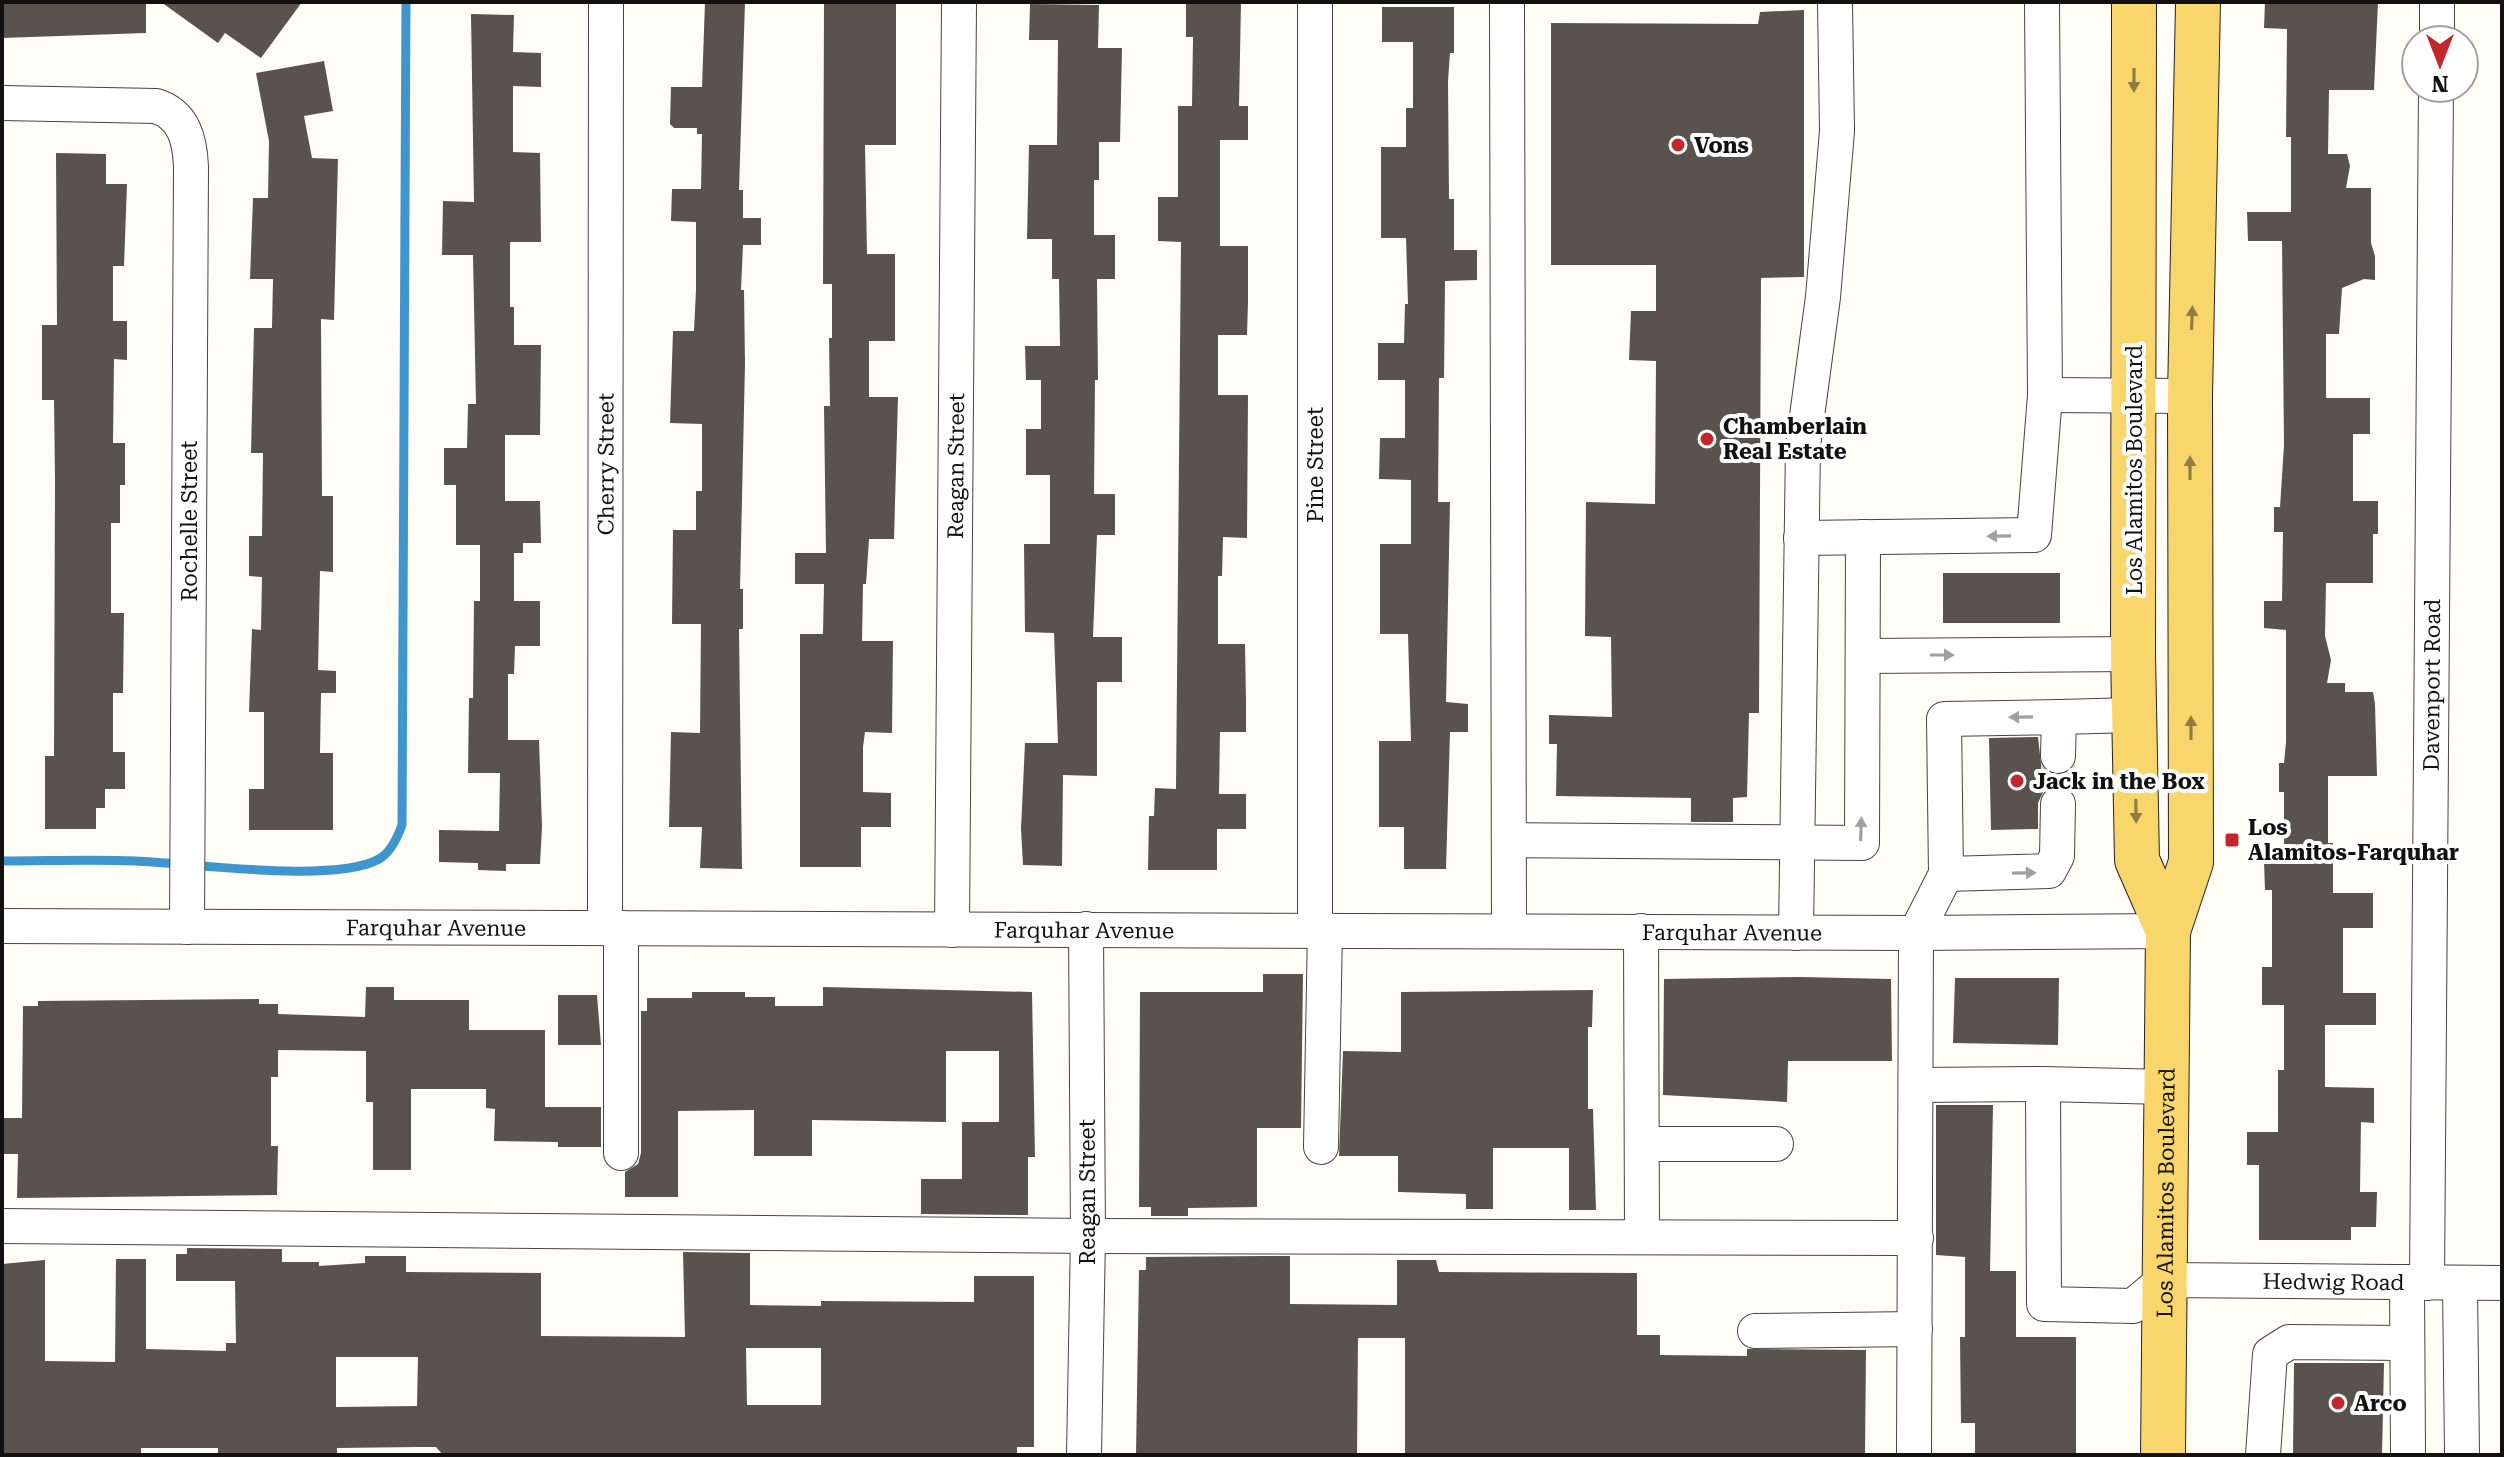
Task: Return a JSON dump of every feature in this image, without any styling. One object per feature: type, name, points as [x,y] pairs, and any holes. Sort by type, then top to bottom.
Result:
[{"type":"main road","name":"Los Alamitos Boulevard","points":[[2134,2],[2133,654],[2137,860],[2168,931]]},
{"type":"main road","name":"Los Alamitos Boulevard","points":[[2163,1455],[2168,931],[2191,862],[2190,396],[2198,2]]},
{"type":"street","name":"Cherry Street","points":[[606,2],[613,928],[621,1153]]},
{"type":"street","name":"Reagan Street","points":[[952,930],[959,2]]},
{"type":"street","name":"Pine Street","points":[[1315,2],[1321,1147]]},
{"type":"street","points":[[1507,2],[1509,930]]},
{"type":"street","points":[[1796,933],[1803,446],[1823,297],[1837,131],[1835,2]]},
{"type":"street","points":[[1801,538],[2034,535],[2045,395],[2042,2]]},
{"type":"street","points":[[2437,2],[2437,24]]},
{"type":"street","name":"Rochelle Street","points":[[2,103],[156,106],[185,110],[191,167],[187,927]]},
{"type":"street","name":"Davenport Road","points":[[2431,1283],[2436,104]]},
{"type":"street","points":[[2045,395],[2190,396]]},
{"type":"street","points":[[1509,840],[1862,843],[1863,537]]},
{"type":"street","points":[[1864,656],[2133,654]]},
{"type":"street","points":[[1914,1455],[1916,933],[1946,874],[1944,719],[2134,715]]},
{"type":"street","points":[[2058,756],[2059,717]]},
{"type":"street","points":[[1946,874],[2049,871],[2057,856],[2058,804]]},
{"type":"street","name":"Farquhar Avenue","points":[[2,926],[1796,933],[2168,931]]},
{"type":"street","name":"Reagan Street","points":[[1084,1455],[1088,1236],[1086,929]]},
{"type":"street","points":[[1641,931],[1642,1237]]},
{"type":"street","points":[[2043,1084],[2044,1304],[2133,1306],[2164,1280]]},
{"type":"street","points":[[1916,1085],[2166,1087]]},
{"type":"street","points":[[1642,1144],[1776,1144]]},
{"type":"street","points":[[2,1226],[1088,1236],[1916,1238]]},
{"type":"street","name":"Hedwig Road","points":[[2164,1280],[2502,1283]]},
{"type":"street","points":[[2408,1455],[2407,1343],[2431,1283]]},
{"type":"street","points":[[2431,1283],[2462,1455]]},
{"type":"street","points":[[1755,1331],[1915,1329]]},
{"type":"street","points":[[2263,1455],[2270,1354],[2289,1342],[2407,1343]]},
{"type":"building","points":[[2,2],[146,2],[146,33],[2,38]]},
{"type":"building","points":[[161,2],[302,2],[261,58],[225,33],[218,43]]},
{"type":"building","points":[[705,2],[745,2],[739,190],[743,190],[743,218],[761,218],[761,245],[743,245],[741,290],[744,290],[745,364],[740,589],[743,589],[743,629],[739,629],[742,869],[700,868],[702,827],[669,827],[671,732],[700,733],[701,624],[672,624],[673,530],[696,530],[696,491],[702,491],[702,424],[670,423],[673,331],[694,331],[696,290],[696,222],[671,221],[672,189],[701,189],[702,134],[697,134],[697,128],[674,128],[670,124],[671,87],[702,87]]},
{"type":"building","points":[[1186,2],[1241,2],[1239,106],[1248,106],[1248,140],[1220,140],[1220,246],[1248,246],[1247,335],[1218,335],[1218,395],[1248,395],[1247,538],[1223,537],[1222,576],[1218,576],[1218,644],[1245,644],[1246,732],[1220,732],[1219,794],[1246,794],[1246,829],[1217,829],[1217,870],[1148,870],[1149,816],[1154,816],[1155,788],[1176,789],[1181,242],[1158,241],[1158,197],[1178,197],[1178,106],[1192,106],[1193,37],[1186,37]]},
{"type":"building","points":[[2265,2],[2378,2],[2374,90],[2329,90],[2328,154],[2347,154],[2350,166],[2346,188],[2371,188],[2371,243],[2375,256],[2375,280],[2364,279],[2342,288],[2339,334],[2326,334],[2326,398],[2370,398],[2370,434],[2353,434],[2353,501],[2378,501],[2378,534],[2373,534],[2373,583],[2326,583],[2325,636],[2331,660],[2327,683],[2345,683],[2345,692],[2373,692],[2375,704],[2377,776],[2328,776],[2328,843],[2333,843],[2333,893],[2373,893],[2373,928],[2343,928],[2343,993],[2376,993],[2376,1025],[2325,1025],[2325,1087],[2374,1088],[2374,1123],[2361,1122],[2360,1192],[2377,1192],[2376,1227],[2351,1227],[2351,1240],[2259,1240],[2259,1165],[2247,1165],[2247,1132],[2278,1132],[2278,1070],[2284,1070],[2284,1005],[2262,1005],[2262,967],[2272,967],[2272,890],[2265,890],[2264,861],[2284,861],[2284,792],[2279,792],[2279,763],[2284,763],[2286,742],[2286,630],[2264,628],[2264,601],[2282,601],[2283,532],[2274,532],[2274,507],[2280,507],[2284,445],[2282,241],[2248,241],[2247,212],[2291,212],[2291,137],[2286,137],[2287,29],[2264,28]]},
{"type":"building","points":[[824,3],[896,4],[896,145],[865,145],[867,254],[895,254],[895,341],[869,341],[869,397],[898,397],[894,539],[869,539],[866,584],[863,584],[862,641],[893,641],[892,733],[865,732],[863,792],[891,793],[891,827],[861,827],[861,867],[800,867],[800,634],[823,634],[824,584],[795,584],[795,553],[826,553],[824,406],[830,406],[829,338],[832,338],[832,284],[823,284]]},
{"type":"building","points":[[1030,4],[1099,5],[1098,48],[1122,48],[1120,142],[1099,142],[1099,180],[1094,180],[1094,235],[1115,235],[1115,279],[1097,279],[1098,380],[1095,380],[1094,494],[1115,494],[1115,535],[1097,535],[1093,637],[1122,637],[1122,682],[1097,682],[1097,776],[1063,775],[1062,866],[1023,865],[1021,829],[1025,743],[1058,743],[1054,633],[1025,632],[1024,544],[1050,544],[1050,475],[1026,475],[1026,429],[1041,429],[1041,380],[1026,380],[1025,346],[1060,346],[1059,279],[1052,279],[1052,239],[1027,239],[1029,145],[1057,145],[1058,40],[1029,40]]},
{"type":"building","points":[[1382,7],[1454,7],[1454,53],[1450,53],[1448,81],[1449,199],[1454,199],[1454,250],[1477,250],[1477,280],[1445,281],[1444,378],[1439,378],[1438,502],[1450,502],[1446,702],[1468,704],[1468,732],[1450,732],[1446,869],[1404,869],[1404,827],[1379,827],[1379,741],[1411,741],[1408,634],[1380,634],[1380,544],[1411,544],[1411,480],[1379,479],[1380,438],[1405,438],[1405,380],[1378,380],[1378,343],[1404,343],[1405,304],[1408,304],[1406,238],[1381,238],[1381,147],[1406,147],[1406,108],[1413,108],[1413,42],[1382,42]]},
{"type":"building","points":[[1804,10],[1804,277],[1761,278],[1759,713],[1749,713],[1747,797],[1733,798],[1733,822],[1691,822],[1691,798],[1556,796],[1557,744],[1549,744],[1549,715],[1612,717],[1611,637],[1585,636],[1586,502],[1655,504],[1656,361],[1629,360],[1631,311],[1656,311],[1656,265],[1551,265],[1551,23],[1758,24],[1760,12]]},
{"type":"building","points":[[471,14],[514,15],[513,52],[541,53],[541,87],[513,86],[513,152],[540,153],[541,242],[510,242],[510,307],[514,307],[514,345],[541,345],[540,435],[505,435],[505,501],[540,501],[541,543],[523,543],[523,553],[514,553],[514,601],[540,601],[540,646],[515,646],[514,674],[508,674],[508,740],[539,740],[542,827],[540,864],[506,864],[506,871],[478,870],[478,863],[439,862],[439,830],[499,831],[500,773],[468,773],[474,601],[480,601],[480,545],[456,545],[456,485],[444,485],[444,448],[467,448],[468,404],[476,404],[473,255],[442,255],[443,201],[474,202]]},
{"type":"building","points":[[324,61],[333,111],[304,116],[312,158],[338,159],[334,320],[321,319],[322,496],[333,496],[333,572],[320,571],[318,670],[336,671],[336,693],[321,693],[320,753],[333,753],[333,830],[249,830],[249,789],[264,789],[264,712],[249,712],[252,629],[261,630],[262,577],[249,576],[249,536],[262,536],[263,453],[251,453],[254,328],[272,328],[273,279],[250,279],[253,198],[268,198],[269,141],[256,73]]},
{"type":"building","points":[[56,153],[106,154],[106,184],[127,184],[124,266],[113,266],[113,321],[127,321],[127,360],[114,359],[113,443],[125,443],[125,485],[120,485],[120,523],[111,523],[111,613],[124,613],[123,693],[113,693],[113,752],[125,752],[125,789],[105,789],[105,808],[96,808],[96,829],[45,829],[45,756],[54,756],[55,480],[54,400],[42,400],[42,325],[57,325]]},
{"type":"building","points":[[1943,573],[2060,573],[2060,623],[1943,623]]},
{"type":"building","name":"Jack in the Box","points":[[2038,737],[2044,790],[2038,803],[2038,829],[1991,830],[1989,738]]},
{"type":"building","points":[[1263,974],[1303,974],[1301,1128],[1257,1128],[1257,1207],[1188,1208],[1188,1216],[1151,1216],[1151,1207],[1139,1207],[1140,992],[1263,992]]},
{"type":"building","points":[[1955,978],[2059,978],[2058,1045],[1953,1043]]},
{"type":"building","points":[[1664,979],[1891,979],[1892,1061],[1788,1061],[1787,1102],[1663,1095]]},
{"type":"building","points":[[366,987],[394,987],[394,1000],[469,1000],[469,1030],[545,1030],[545,1107],[601,1107],[601,1147],[558,1147],[558,1142],[494,1141],[495,1109],[486,1108],[486,1089],[411,1089],[411,1170],[373,1170],[373,1102],[366,1102],[366,1051],[278,1050],[278,1077],[271,1077],[271,1146],[278,1146],[277,1195],[17,1198],[18,1154],[2,1154],[2,1118],[22,1118],[23,1006],[38,1006],[38,1001],[259,999],[259,1004],[278,1004],[278,1014],[365,1017]]},
{"type":"building","points":[[823,987],[1032,992],[1035,1157],[1028,1157],[1028,1215],[921,1214],[921,1179],[962,1179],[962,1122],[999,1122],[999,1051],[946,1051],[946,1122],[812,1120],[812,1156],[754,1156],[754,1110],[678,1111],[678,1197],[625,1197],[625,1172],[638,1164],[641,1153],[641,1011],[647,1011],[647,998],[692,998],[692,992],[745,992],[745,997],[775,997],[775,1006],[823,1006]]},
{"type":"building","points":[[1593,990],[1592,1027],[1588,1027],[1588,1109],[1593,1109],[1596,1210],[1569,1210],[1569,1148],[1493,1148],[1493,1209],[1466,1209],[1466,1194],[1398,1192],[1398,1156],[1339,1156],[1343,1051],[1401,1052],[1401,992]]},
{"type":"building","points":[[558,995],[597,995],[601,1045],[558,1045]]},
{"type":"building","points":[[1936,1105],[1993,1105],[1990,1271],[2016,1271],[2016,1337],[2076,1337],[2076,1455],[1975,1455],[1975,1423],[1961,1423],[1960,1337],[1965,1337],[1965,1257],[1936,1255]]},
{"type":"building","points":[[187,1248],[282,1249],[282,1262],[319,1262],[319,1266],[365,1263],[365,1256],[406,1256],[406,1272],[541,1273],[541,1336],[685,1337],[683,1252],[750,1253],[750,1305],[821,1306],[821,1301],[974,1302],[974,1276],[1034,1276],[1034,1447],[1017,1447],[1017,1455],[443,1455],[436,1447],[417,1447],[337,1448],[337,1455],[218,1455],[218,1448],[141,1448],[141,1455],[2,1455],[2,1264],[45,1260],[45,1361],[115,1362],[116,1259],[146,1259],[146,1349],[226,1351],[226,1343],[236,1343],[235,1281],[176,1281],[176,1254],[187,1254]],"holes":[[[746,1348],[821,1348],[821,1405],[747,1405]],[[336,1357],[418,1357],[417,1406],[336,1407]]]},
{"type":"building","points":[[1290,1256],[1290,1304],[1397,1305],[1397,1260],[1436,1260],[1439,1272],[1637,1273],[1637,1335],[1660,1335],[1660,1355],[1747,1356],[1747,1349],[1866,1350],[1865,1455],[1405,1455],[1405,1338],[1358,1338],[1357,1455],[1136,1455],[1139,1270],[1146,1270],[1146,1257]]},
{"type":"building","name":"Arco","points":[[2294,1363],[2384,1363],[2382,1455],[2293,1455]]},
{"type":"waterway","points":[[2,861],[119,860],[261,870],[330,870],[379,859],[390,849],[398,834],[402,825],[406,2]]},
{"type":"tunnel","points":[[2058,756],[2058,804]]},
{"type":"place","name":"Vons","points":[[1678,145]]},
{"type":"place","name":"Chamberlain Real Estate","points":[[1707,439]]},
{"type":"place","name":"Jack in the Box","points":[[2017,781]]},
{"type":"place","name":"Los Alamitos-Farquhar","points":[[2232,840]]},
{"type":"place","name":"Arco","points":[[2338,1403]]}]
